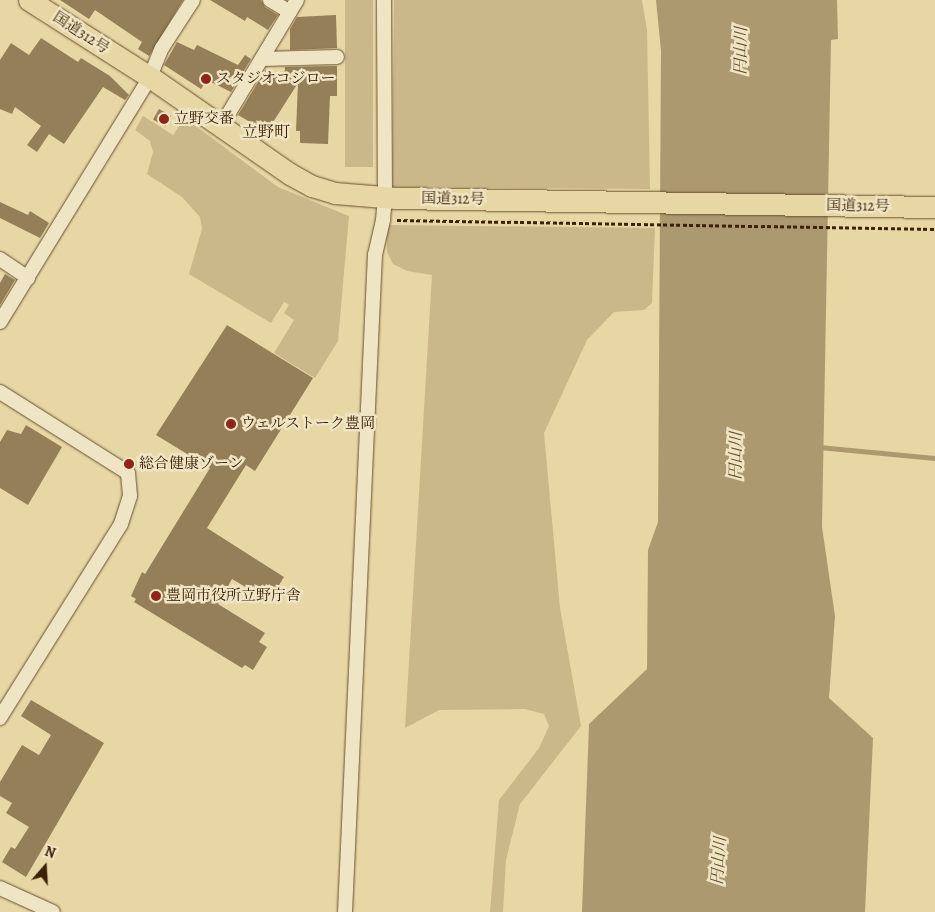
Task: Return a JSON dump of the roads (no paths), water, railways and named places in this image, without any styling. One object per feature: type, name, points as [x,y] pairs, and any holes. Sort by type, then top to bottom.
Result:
[{"type":"highway","name":"国道312号","points":[[28,0],[150,77],[312,186],[350,195],[390,198],[935,207]]},
{"type":"street","points":[[0,322],[150,77],[162,48],[193,0]]},
{"type":"street","points":[[270,0],[290,12]]},
{"type":"street","points":[[221,126],[297,0]]},
{"type":"street","points":[[345,912],[375,255],[390,198],[384,0]]},
{"type":"street","points":[[262,59],[337,57]]},
{"type":"street","points":[[0,259],[28,278]]},
{"type":"street","points":[[0,392],[128,473],[130,496],[121,524],[0,718]]},
{"type":"street","points":[[0,888],[53,912]]},
{"type":"water","name":"円山川","points":[[656,0],[837,0],[838,39],[831,40],[822,527],[835,616],[829,698],[873,738],[865,912],[582,912],[589,724],[647,669],[648,550],[658,522],[661,51]]},
{"type":"waterway","points":[[819,447],[935,458]]},
{"type":"place","name":"スタジオコジロー","points":[[206,79]]},
{"type":"place","name":"立野交番","points":[[164,119]]},
{"type":"place","name":"ウェルストーク豊岡","points":[[231,424]]},
{"type":"place","name":"総合健康ゾーン","points":[[129,464]]},
{"type":"place","name":"豊岡市役所立野庁舎","points":[[156,596]]},
{"type":"district","name":"立野町","points":[[266,132]]}]
